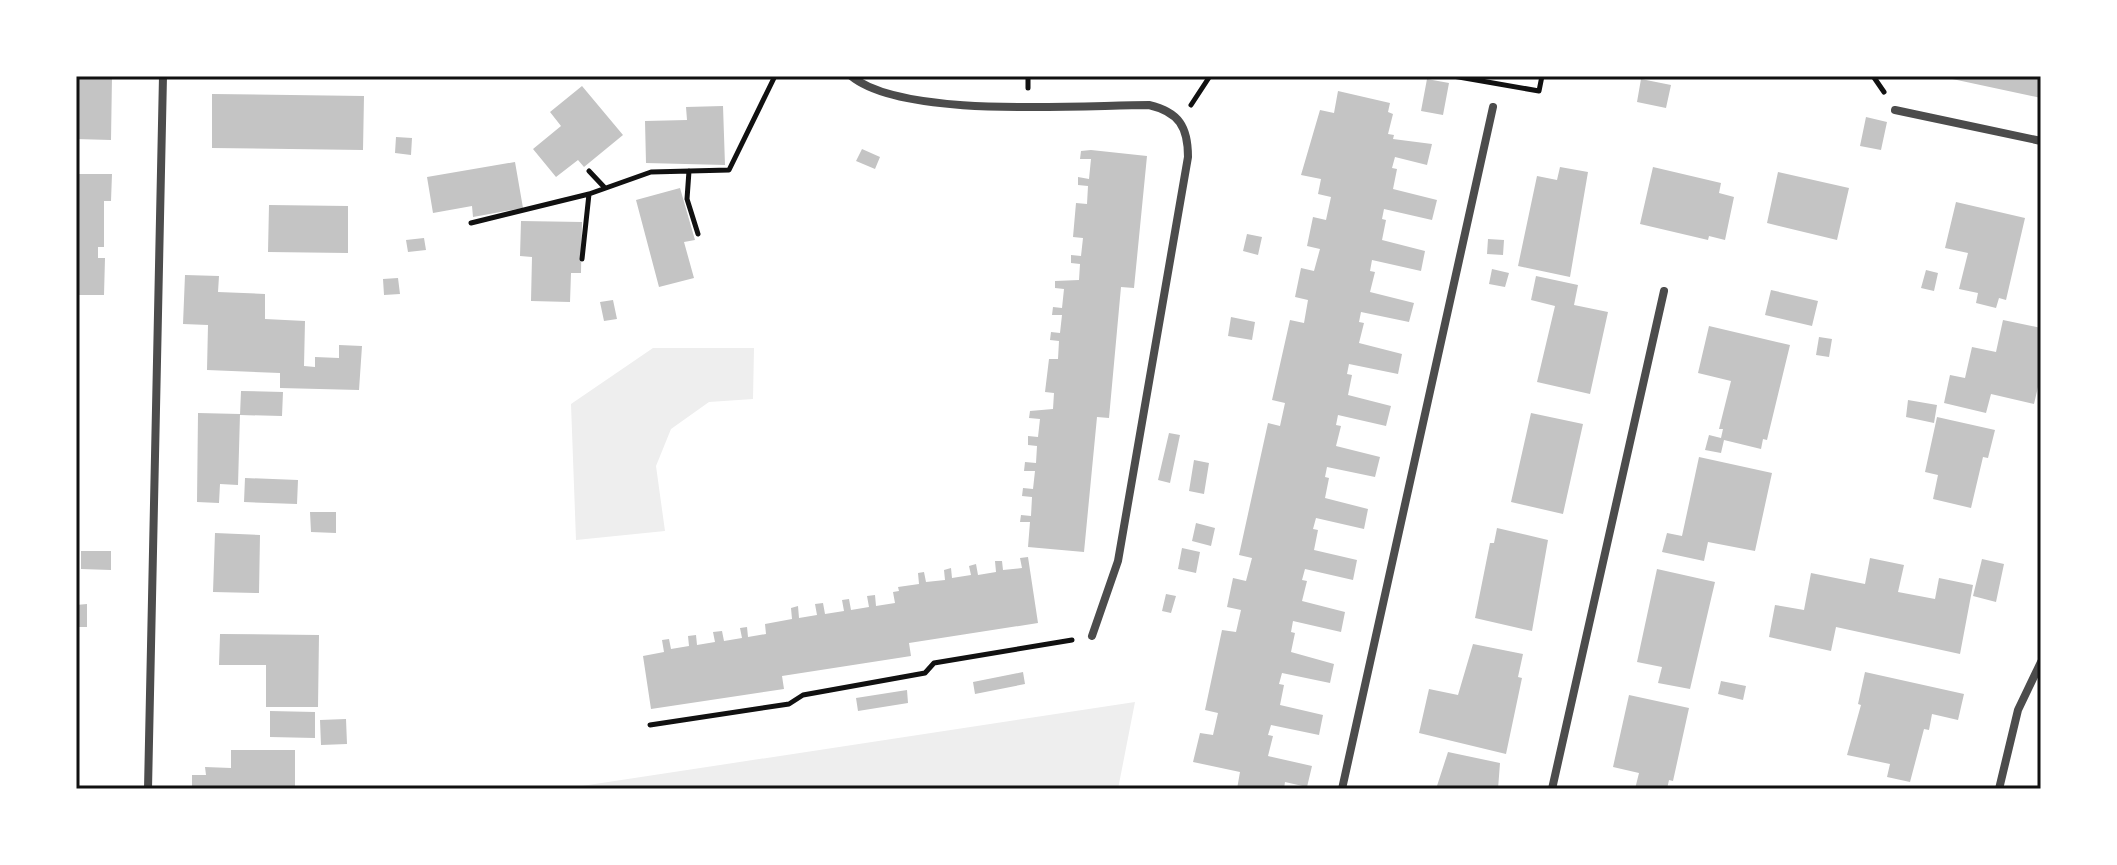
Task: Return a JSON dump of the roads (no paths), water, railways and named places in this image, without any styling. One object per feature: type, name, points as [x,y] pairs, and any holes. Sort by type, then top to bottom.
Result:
[{"type":"street","points":[[148,789],[163,76]]},
{"type":"street","points":[[851,76],[889,96],[937,104],[1149,105],[1167,109],[1181,120],[1188,137],[1188,157],[1160,321],[1118,561],[1092,636]]},
{"type":"street","points":[[1342,789],[1493,107]]},
{"type":"street","points":[[1895,110],[2041,141]]},
{"type":"street","points":[[1552,789],[1664,291]]},
{"type":"street","points":[[1999,789],[2018,710],[2041,662]]}]
